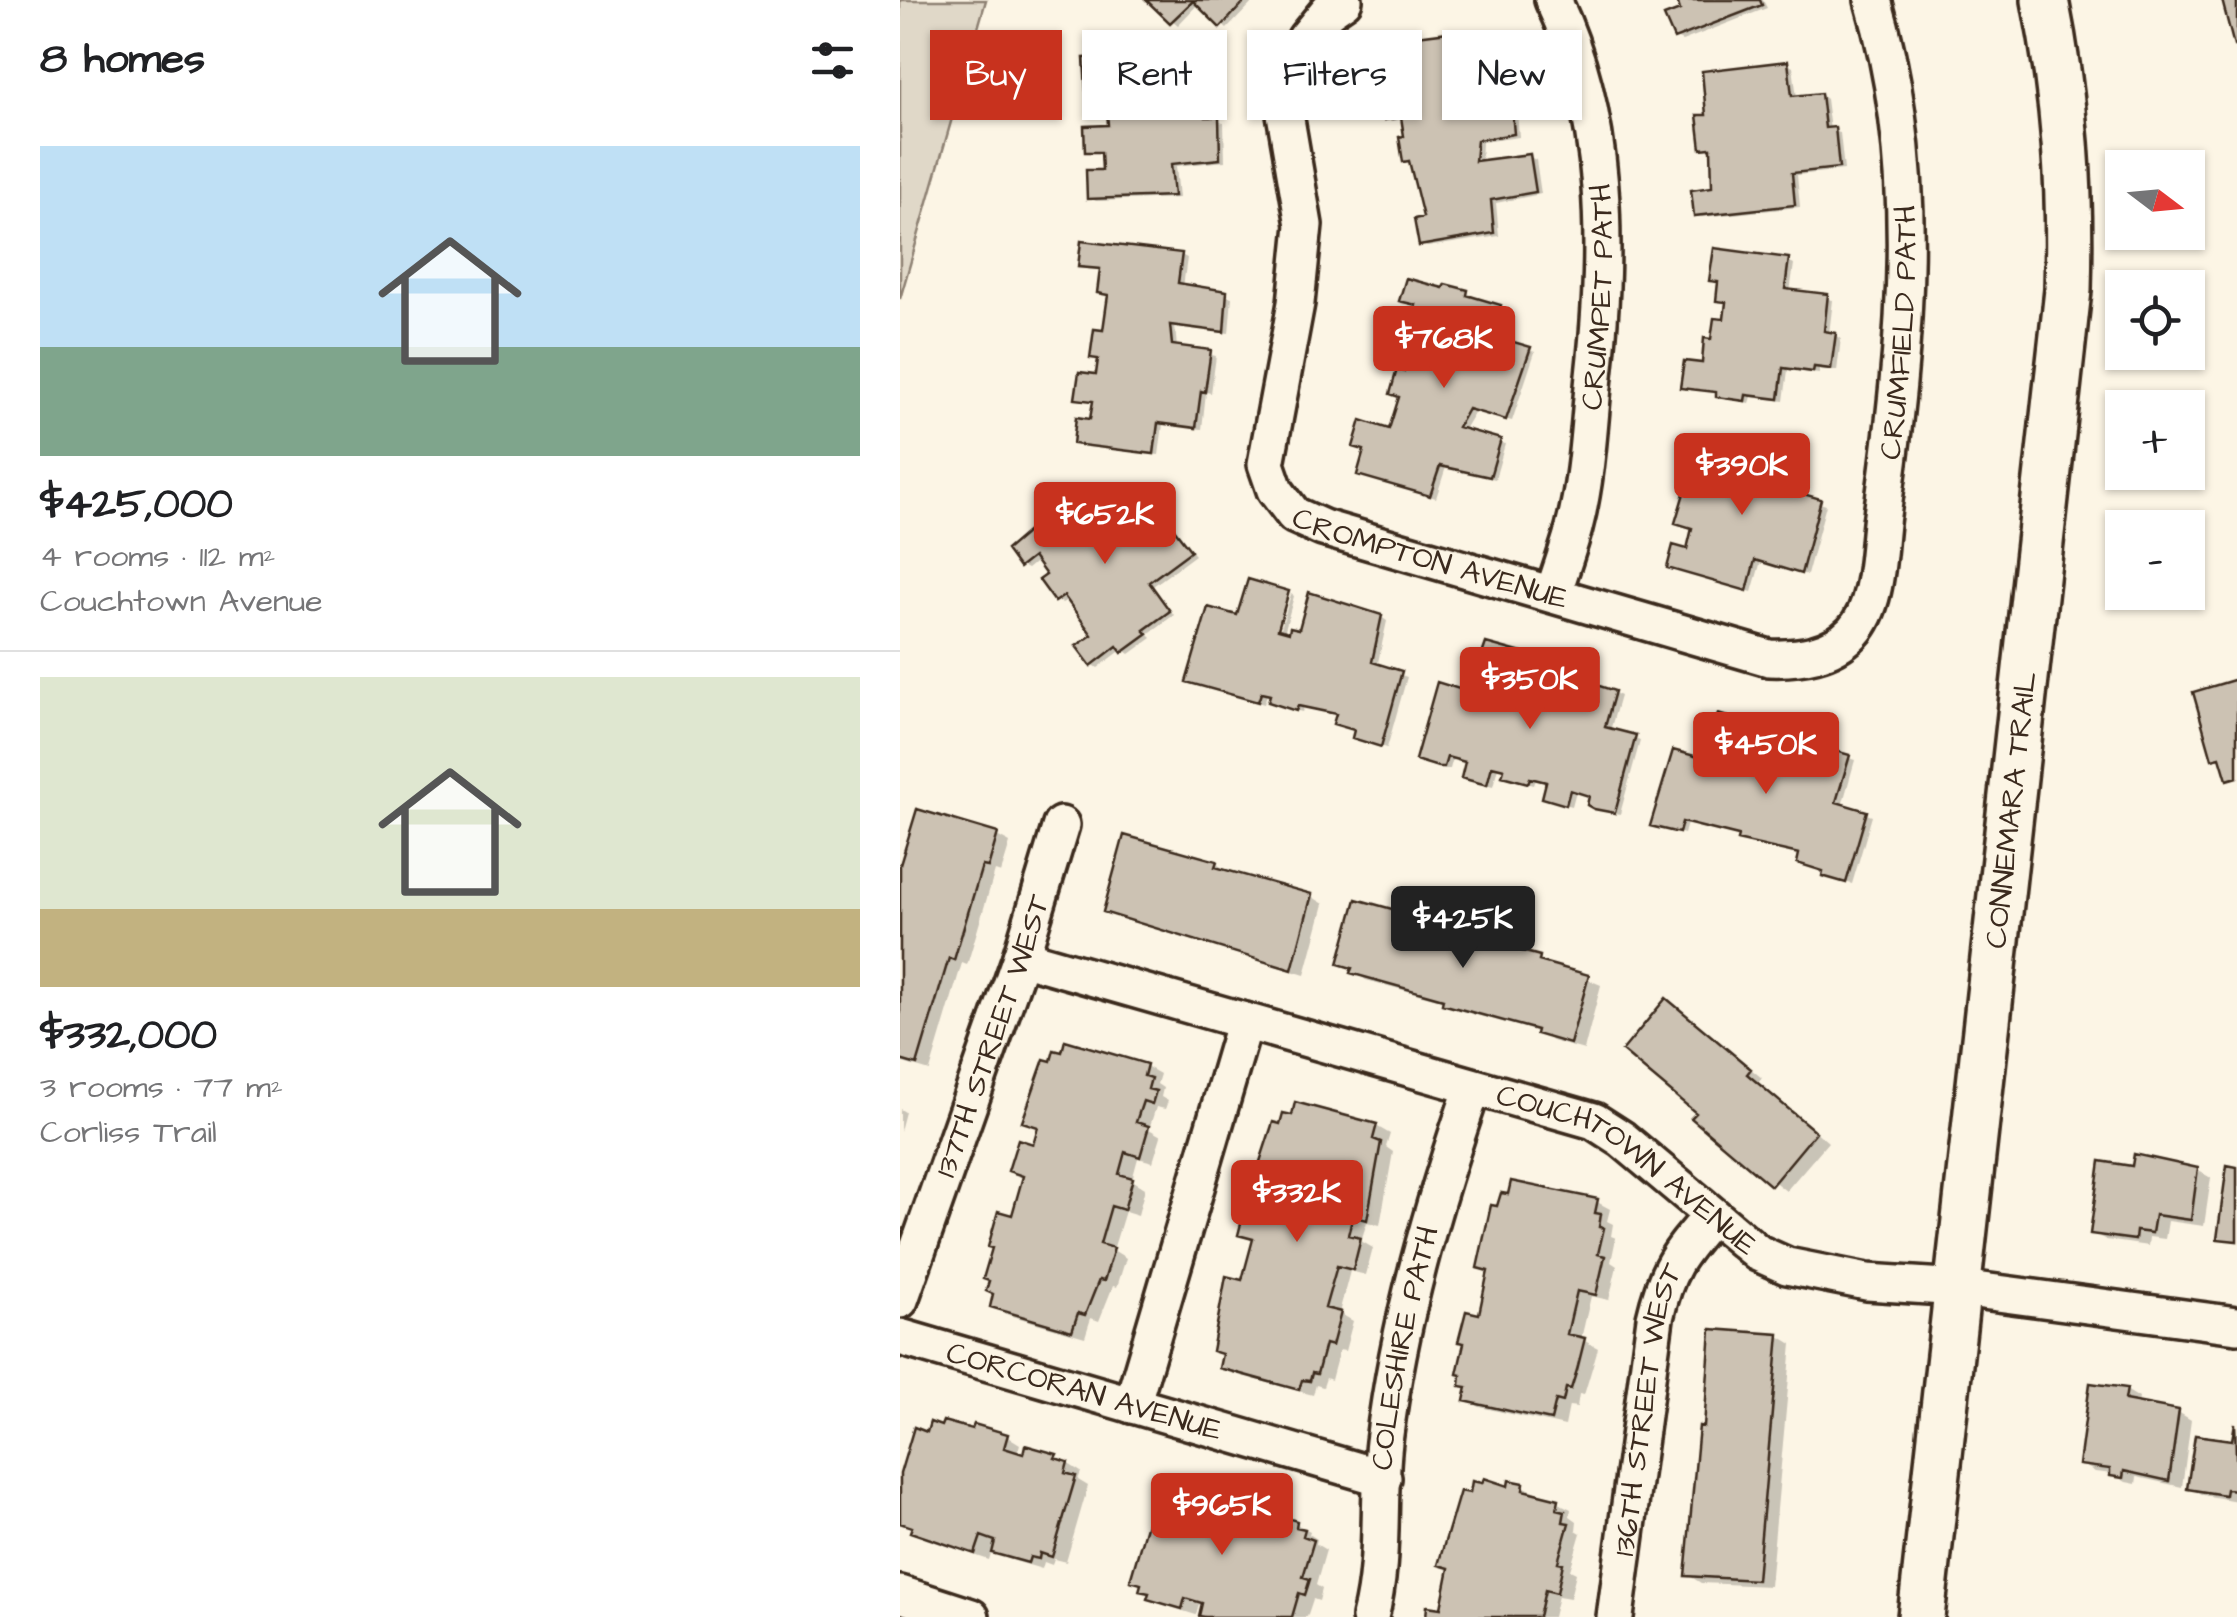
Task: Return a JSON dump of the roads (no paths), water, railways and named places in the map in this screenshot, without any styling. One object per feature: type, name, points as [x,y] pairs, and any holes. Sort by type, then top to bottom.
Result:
[{"type":"street","name":"CROMPTON AVENUE","points":[[1344,0],[1328,11],[1306,38],[1290,68],[1283,102],[1304,226],[1296,303],[1266,464],[1275,490],[1294,514],[1323,528],[1769,658],[1797,659],[1830,650]]},
{"type":"street","name":"CRUMPET PATH","points":[[1553,0],[1568,32],[1592,129],[1600,176],[1604,276],[1584,478],[1553,594]]},
{"type":"street","name":"CRUMFIELD PATH","points":[[1830,650],[1855,630],[1869,604],[1893,430],[1906,287],[1904,164],[1898,102],[1873,0]]},
{"type":"street","name":"CONNEMARA TRAIL","points":[[1922,1617],[2068,290],[2068,155],[2059,71],[2045,0]]},
{"type":"street","name":"137TH STREET WEST","points":[[900,1300],[1021,957],[1061,825]]},
{"type":"street","name":"COUCHTOWN AVENUE","points":[[1021,957],[1594,1122],[1622,1139],[1758,1253],[1787,1266],[1867,1282],[1960,1288],[2237,1325]]},
{"type":"street","points":[[1132,1405],[1245,1021]]},
{"type":"street","name":"COLESHIRE PATH","points":[[1370,1617],[1380,1566],[1384,1445],[1417,1264],[1472,1087]]},
{"type":"street","name":"136TH STREET WEST","points":[[1615,1617],[1655,1318],[1664,1280],[1677,1256],[1712,1214]]},
{"type":"street","name":"CORCORAN AVENUE","points":[[900,1337],[1383,1478]]},
{"type":"street","points":[[900,1594],[971,1617]]}]
